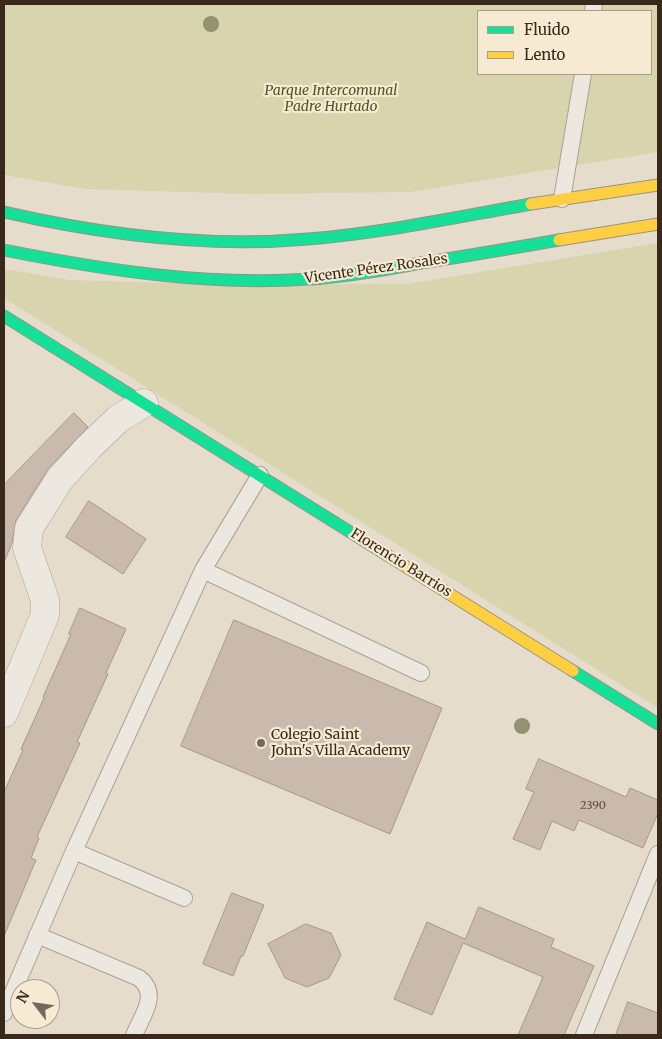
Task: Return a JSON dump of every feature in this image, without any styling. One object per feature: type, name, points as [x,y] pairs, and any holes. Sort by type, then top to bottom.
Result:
[{"type":"main road","points":[[4,212],[90,229],[145,236],[258,241],[305,239],[380,231],[562,198],[658,185]]},
{"type":"main road","name":"Vicente Pérez Rosales","points":[[4,250],[93,266],[141,272],[241,281],[289,280],[363,273],[658,224]]},
{"type":"main road","name":"Florencio Barrios","points":[[4,316],[658,724]]},
{"type":"street","points":[[4,713],[45,615],[45,600],[27,548],[29,528],[60,479],[88,447],[118,419],[144,403]]},
{"type":"lane","points":[[562,198],[583,75]]},
{"type":"lane","points":[[4,1012],[74,851],[203,570],[260,475]]},
{"type":"lane","points":[[203,570],[421,673]]},
{"type":"lane","points":[[74,851],[184,898]]},
{"type":"lane","points":[[584,1035],[658,854]]},
{"type":"lane","points":[[37,935],[139,978],[146,983],[149,988],[147,1006],[134,1035]]},
{"type":"green space","name":"Parque Intercomunal Padre Hurtado","points":[[4,4],[658,4],[658,152],[410,192],[253,194],[85,189],[4,175]]},
{"type":"green space","points":[[658,243],[658,708],[4,298],[4,269],[69,280],[243,285],[407,284]]},
{"type":"building","points":[[74,413],[88,427],[48,469],[16,520],[12,543],[4,560],[4,485]]},
{"type":"building","points":[[89,501],[146,539],[123,574],[66,537]]},
{"type":"building","points":[[80,608],[126,629],[77,742],[80,743],[37,837],[39,838],[31,858],[36,860],[4,936],[4,792],[71,634],[69,634]]},
{"type":"building","points":[[234,620],[442,708],[390,834],[181,746]]},
{"type":"building","points":[[539,759],[626,797],[630,788],[658,800],[658,813],[643,848],[579,820],[574,831],[552,821],[540,850],[513,839],[534,792],[526,789]]},
{"type":"building","points":[[232,893],[264,905],[233,976],[203,964]]},
{"type":"building","points":[[479,907],[554,939],[551,947],[594,966],[564,1035],[518,1035],[543,977],[463,943],[432,1015],[394,999],[427,922],[465,939]]},
{"type":"building","points":[[306,924],[331,933],[341,955],[329,978],[307,987],[285,978],[268,944]]},
{"type":"building","points":[[628,1002],[658,1013],[658,1035],[616,1035]]},
{"type":"traffic: fast","points":[[4,212],[117,233],[155,238],[231,242],[308,239],[364,233],[531,204]]},
{"type":"traffic: fast","points":[[4,250],[79,264],[155,275],[270,281],[351,275],[559,240]]},
{"type":"traffic: fast","points":[[4,316],[387,555]]},
{"type":"traffic: fast","points":[[573,671],[658,724]]},
{"type":"traffic: slow","points":[[531,204],[658,185]]},
{"type":"traffic: slow","points":[[559,240],[658,224]]},
{"type":"traffic: slow","points":[[387,555],[573,671]]},
{"type":"place","name":"Colegio Saint John's Villa Academy","points":[[261,743]]}]
